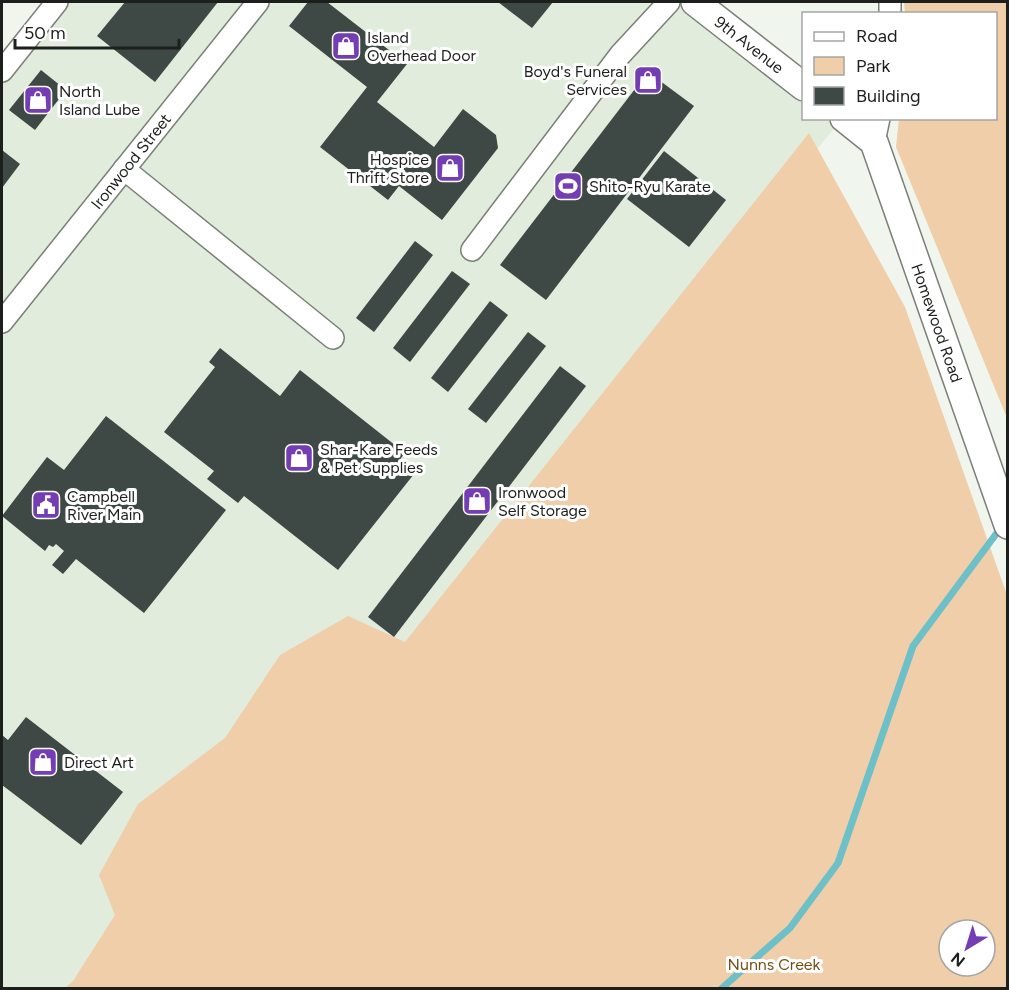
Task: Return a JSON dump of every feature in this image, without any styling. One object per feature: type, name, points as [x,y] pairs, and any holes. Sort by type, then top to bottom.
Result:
[{"type":"main road","name":"9th Avenue","points":[[695,2],[802,85]]},
{"type":"main road","points":[[849,120],[876,130]]},
{"type":"main road","name":"Homewood Road","points":[[876,130],[1008,525]]},
{"type":"street","points":[[2,71],[57,2]]},
{"type":"street","name":"Ironwood Street","points":[[2,322],[258,2]]},
{"type":"street","points":[[472,250],[620,55],[669,2]]},
{"type":"street","points":[[124,169],[333,338]]},
{"type":"shaded area","points":[[55,2],[696,2],[802,86],[802,120],[841,120],[308,761],[142,988],[2,988],[2,70]]},
{"type":"green space","points":[[904,2],[1007,2],[1007,418],[896,147],[899,120],[997,120],[997,12],[905,12]]},
{"type":"green space","points":[[809,133],[905,307],[1007,595],[1007,988],[65,988],[73,981],[115,915],[99,875],[138,804],[225,738],[280,655],[348,616],[405,642]]},
{"type":"building","points":[[125,2],[218,2],[155,82],[97,36]]},
{"type":"building","points":[[308,2],[327,2],[407,64],[377,102],[434,147],[463,109],[496,135],[498,148],[442,220],[399,186],[388,200],[320,147],[367,87],[289,26]]},
{"type":"building","points":[[498,2],[553,2],[532,28]]},
{"type":"building","name":"North Island Lube","points":[[41,70],[66,90],[35,130],[9,110]]},
{"type":"building","points":[[648,72],[694,106],[546,300],[500,265]]},
{"type":"building","points":[[2,150],[20,164],[2,188]]},
{"type":"building","points":[[664,151],[726,200],[689,247],[627,199]]},
{"type":"building","points":[[415,241],[433,255],[374,332],[356,318]]},
{"type":"building","points":[[452,271],[470,284],[410,362],[393,348]]},
{"type":"building","points":[[490,301],[508,315],[448,392],[431,378]]},
{"type":"building","points":[[528,332],[546,346],[486,423],[468,409]]},
{"type":"building","name":"Shar-Kare Feeds & Pet Supplies","points":[[220,348],[280,396],[300,370],[405,453],[398,462],[414,474],[338,570],[244,496],[238,503],[207,479],[214,471],[164,432],[215,367],[209,362]]},
{"type":"building","name":"Ironwood Self Storage","points":[[560,366],[586,386],[394,637],[368,617]]},
{"type":"building","points":[[106,416],[226,510],[144,613],[76,559],[63,574],[52,565],[64,551],[56,544],[53,547],[49,545],[45,551],[2,516],[47,457],[64,470]]},
{"type":"building","name":"Direct Art","points":[[26,717],[123,792],[81,845],[2,785],[2,735],[8,740]]},
{"type":"waterway","name":"Nunns Creek","points":[[722,988],[790,928],[838,863],[913,646],[1002,526]]},
{"type":"place","name":"Island Overhead Door","points":[[346,46]]},
{"type":"place","name":"Boyd's Funeral Services","points":[[648,80]]},
{"type":"place","name":"North Island Lube","points":[[38,100]]},
{"type":"place","name":"Hospice Thrift Store","points":[[450,168]]},
{"type":"place","name":"Shito-Ryu Karate","points":[[568,186]]},
{"type":"place","name":"Shar-Kare Feeds & Pet Supplies","points":[[299,458]]},
{"type":"place","name":"Ironwood Self Storage","points":[[477,501]]},
{"type":"place","name":"Campbell River Main","points":[[46,505]]},
{"type":"place","name":"Direct Art","points":[[43,762]]}]
